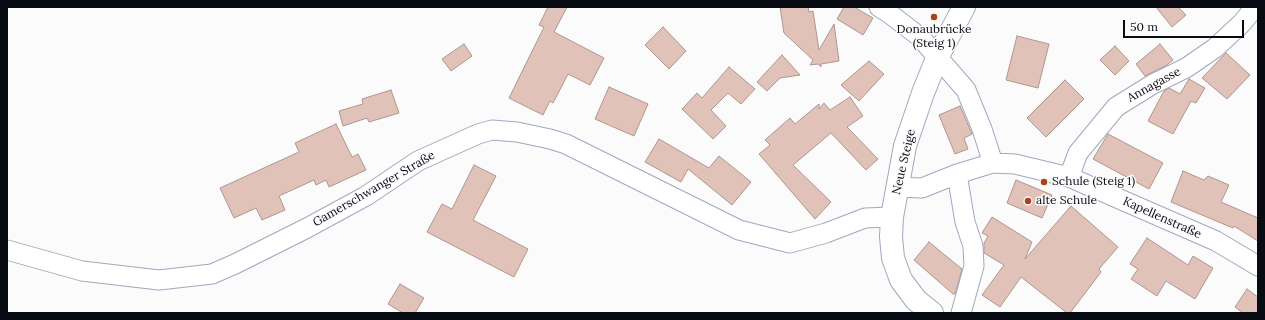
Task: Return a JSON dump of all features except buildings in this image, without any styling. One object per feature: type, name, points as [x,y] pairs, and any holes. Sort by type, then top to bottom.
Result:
[{"type":"main road","name":"Neue Steige","points":[[932,313],[916,300],[901,280],[893,258],[891,237],[892,217],[905,146],[923,93],[938,56],[964,7]]},
{"type":"street","points":[[879,7],[920,37],[966,90],[982,129],[993,163]]},
{"type":"street","name":"Annagasse","points":[[1070,177],[1078,153],[1116,107],[1153,84],[1186,68],[1215,48],[1255,7]]},
{"type":"street","name":"Gamerschwanger Straße","points":[[7,250],[82,271],[159,280],[212,274],[274,244],[366,196],[418,160],[478,134],[492,130],[517,132],[566,144],[739,230],[790,243],[826,233],[865,218],[892,217]]},
{"type":"street","name":"Kapellenstraße","points":[[897,187],[922,188],[957,174],[993,163],[1015,164],[1070,177],[1216,241],[1258,266]]},
{"type":"street","points":[[957,174],[965,222],[973,246],[974,266],[962,313]]},
{"type":"place","name":"Donaubrücke (Steig 1)","points":[[934,17]]},
{"type":"place","name":"Schule (Steig 1)","points":[[1044,182]]},
{"type":"place","name":"alte Schule","points":[[1028,201]]}]
